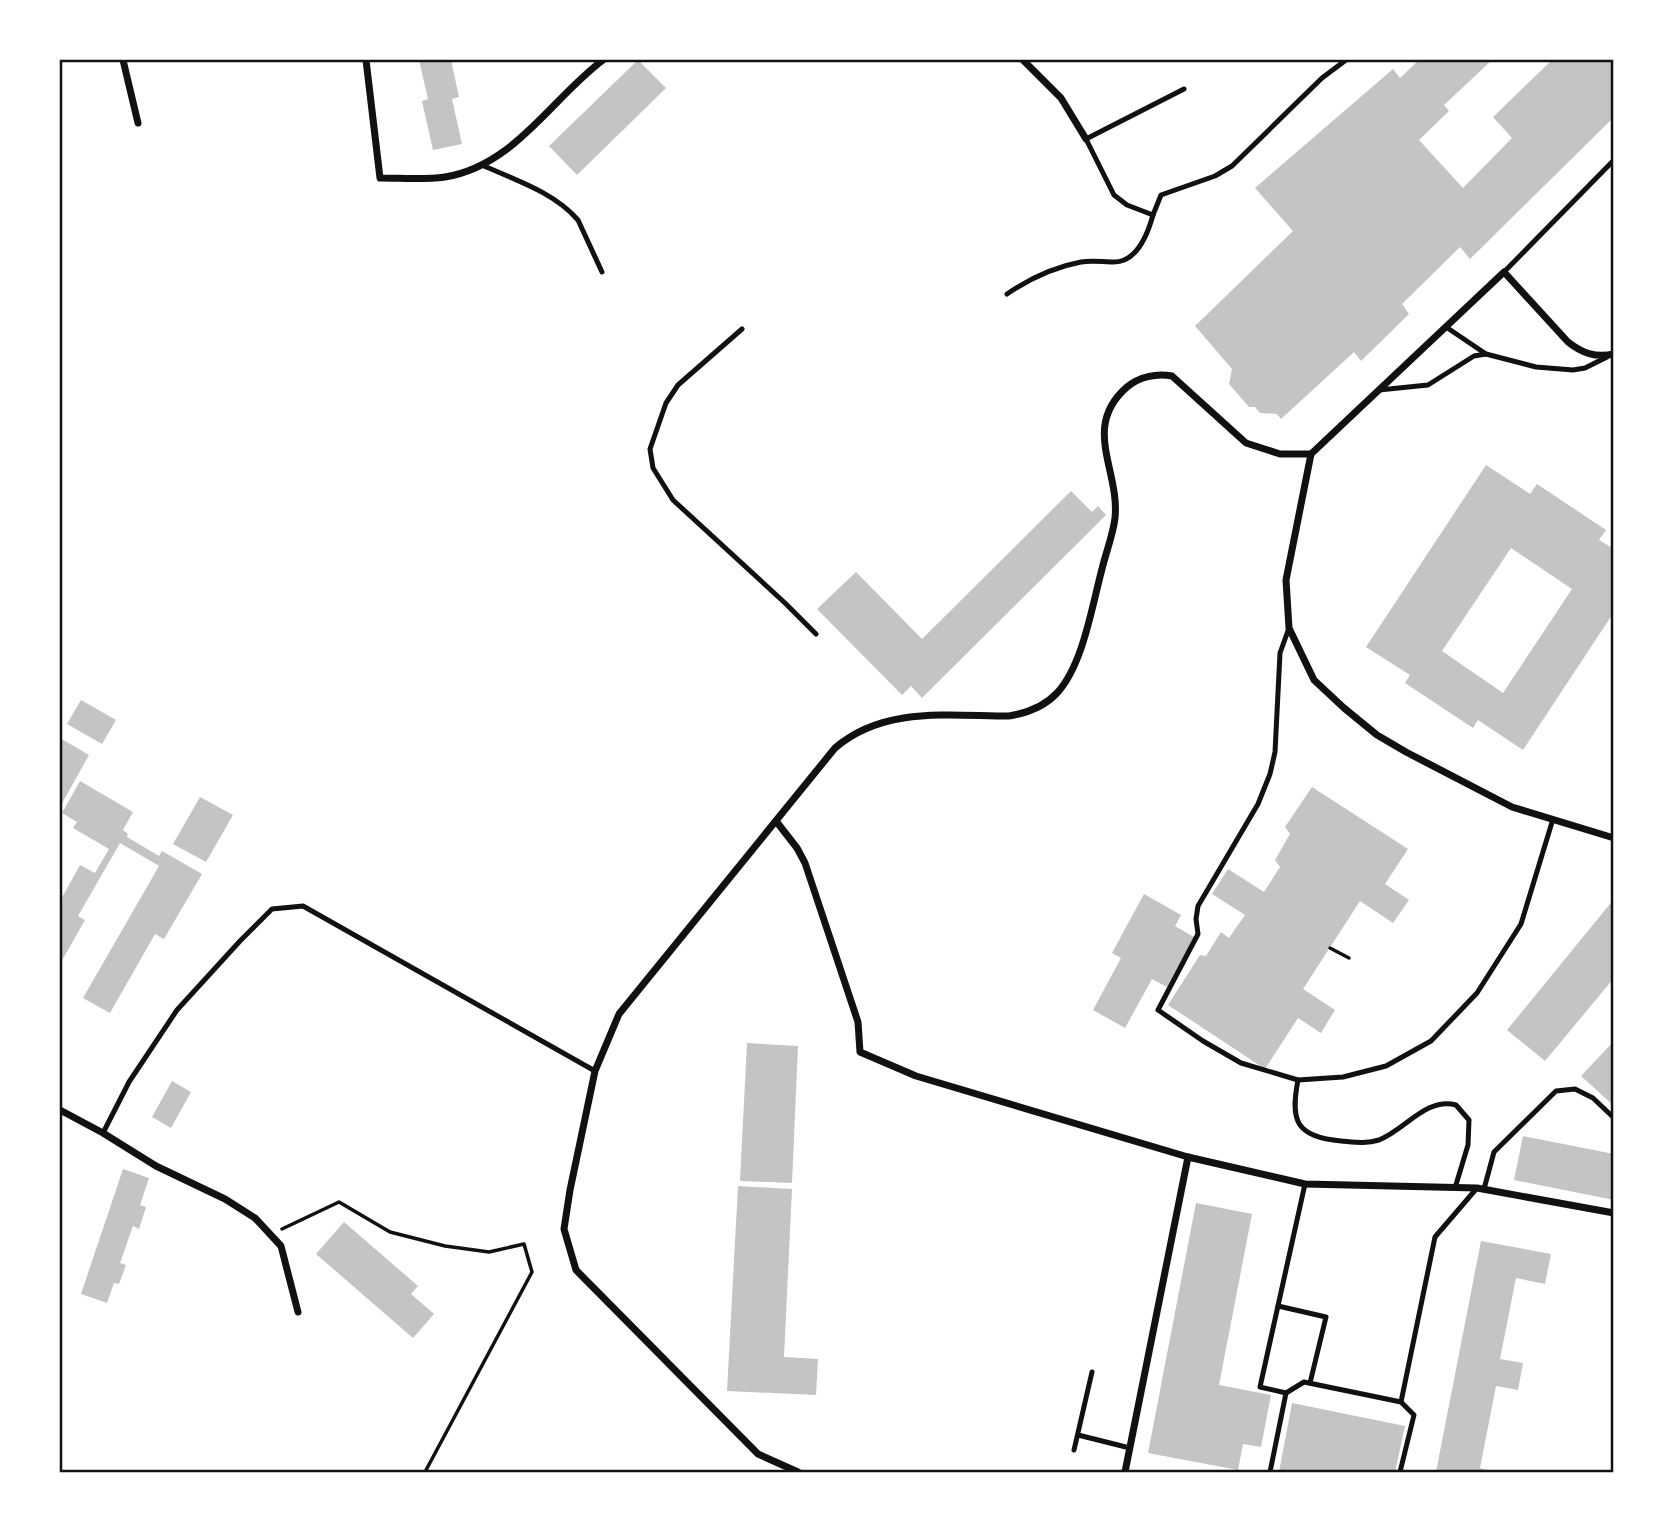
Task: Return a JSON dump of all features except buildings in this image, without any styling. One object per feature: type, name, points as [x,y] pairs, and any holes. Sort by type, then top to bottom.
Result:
[{"type":"street","points":[[123,60],[138,123]]},
{"type":"street","points":[[366,60],[380,178],[445,177],[482,165],[514,144],[603,60]]},
{"type":"street","points":[[1023,60],[1062,98],[1086,139]]},
{"type":"street","points":[[1611,354],[1591,355],[1578,350],[1504,272],[1311,454],[1286,580],[1289,628],[1314,680],[1377,734],[1512,807],[1614,838]]},
{"type":"street","points":[[798,1472],[758,1454],[576,1270],[564,1229],[570,1190],[595,1071],[619,1014],[835,748],[858,730],[888,719],[909,716],[1009,716],[1036,708],[1058,692],[1068,678],[1079,652],[1115,516],[1103,439],[1105,421],[1118,396],[1130,384],[1148,376],[1172,376],[1246,443],[1280,454],[1311,454]]},
{"type":"street","points":[[776,821],[805,863],[858,1022],[860,1052],[916,1076],[1188,1157],[1306,1184],[1480,1189],[1614,1213]]},
{"type":"street","points":[[60,1110],[156,1166],[237,1206],[271,1233],[286,1258],[298,1312]]},
{"type":"street","points":[[1125,1472],[1188,1157]]},
{"type":"lane","points":[[1007,295],[1032,278],[1056,269],[1082,262],[1114,262],[1127,258],[1146,238],[1161,195],[1215,176],[1232,166],[1322,78],[1346,60]]},
{"type":"lane","points":[[1153,215],[1127,205],[1114,195],[1086,139],[1184,89]]},
{"type":"lane","points":[[1504,272],[1614,160]]},
{"type":"lane","points":[[482,165],[554,199],[573,213],[602,272]]},
{"type":"lane","points":[[1446,327],[1486,354],[1519,364],[1573,370],[1592,366],[1611,354]]},
{"type":"lane","points":[[742,329],[678,385],[666,403],[649,449],[653,468],[673,500],[816,634]]},
{"type":"lane","points":[[1379,390],[1428,385],[1474,356],[1486,354]]},
{"type":"lane","points":[[1289,628],[1280,653],[1275,752],[1265,789],[1198,906],[1198,934],[1158,1010],[1241,1063],[1298,1080],[1343,1077],[1378,1068],[1432,1041],[1477,993],[1521,924],[1553,819]]},
{"type":"lane","points":[[103,1133],[129,1082],[177,1010],[272,909],[303,906],[595,1071]]},
{"type":"lane","points":[[1298,1080],[1294,1100],[1295,1116],[1300,1128],[1311,1135],[1330,1140],[1362,1143],[1379,1139],[1430,1107],[1441,1104],[1457,1105],[1469,1120],[1468,1145],[1455,1188]]},
{"type":"lane","points":[[1401,1402],[1435,1237],[1480,1189],[1494,1152],[1556,1091],[1575,1089],[1593,1098],[1614,1118]]},
{"type":"lane","points":[[1286,1394],[1261,1387],[1306,1184]]},
{"type":"lane","points":[[1278,1306],[1326,1317],[1310,1383]]},
{"type":"lane","points":[[1074,1450],[1092,1372]]},
{"type":"lane","points":[[1270,1472],[1286,1394],[1304,1382],[1401,1402],[1414,1415],[1400,1472]]},
{"type":"lane","points":[[1077,1435],[1130,1448]]},
{"type":"path","points":[[1330,948],[1349,958]]},
{"type":"path","points":[[271,1233],[340,1202],[390,1232],[445,1246],[489,1252],[524,1244],[532,1272],[425,1472]]}]
